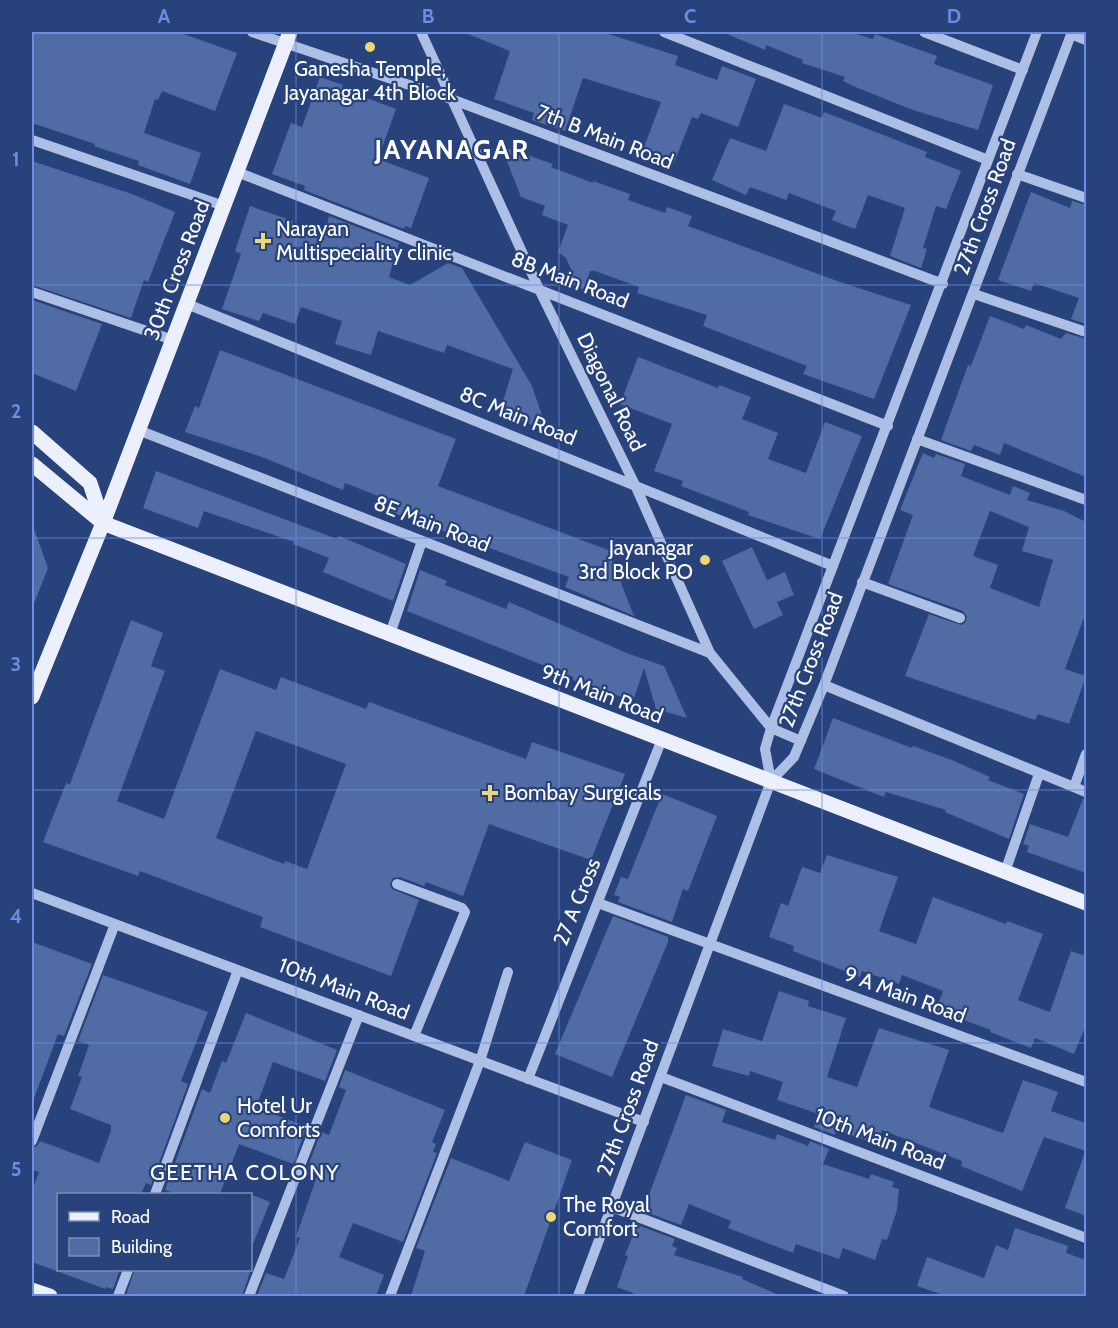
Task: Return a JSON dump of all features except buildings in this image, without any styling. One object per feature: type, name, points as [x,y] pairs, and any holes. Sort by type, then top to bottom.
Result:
[{"type":"main road","name":"30th Cross Road","points":[[32,698],[103,524],[288,37]]},
{"type":"main road","points":[[32,432],[90,483],[103,524]]},
{"type":"main road","name":"9th Main Road","points":[[32,464],[103,524],[1086,903]]},
{"type":"main road","points":[[32,1290],[50,1296]]},
{"type":"street","name":"7th B Main Road","points":[[252,32],[288,37],[943,284]]},
{"type":"street","name":"Diagonal Road","points":[[421,32],[540,289],[635,485],[711,653],[771,728],[801,741]]},
{"type":"street","points":[[664,32],[988,160]]},
{"type":"street","points":[[695,44],[700,32]]},
{"type":"street","points":[[924,32],[1023,70]]},
{"type":"street","name":"27th Cross Road","points":[[771,781],[765,749],[771,728],[943,284],[1037,32]]},
{"type":"street","points":[[1072,33],[1086,39]]},
{"type":"street","name":"27th Cross Road","points":[[578,1296],[771,781],[794,757],[824,685],[1072,33]]},
{"type":"street","points":[[32,140],[224,206]]},
{"type":"street","name":"8B Main Road","points":[[237,172],[888,426]]},
{"type":"street","points":[[1017,174],[1086,198]]},
{"type":"street","points":[[32,292],[173,340]]},
{"type":"street","points":[[974,294],[1086,332]]},
{"type":"street","name":"8C Main Road","points":[[187,304],[833,566]]},
{"type":"street","name":"8E Main Road","points":[[138,430],[711,653]]},
{"type":"street","points":[[917,439],[1086,500]]},
{"type":"street","points":[[390,634],[422,541]]},
{"type":"street","points":[[862,582],[960,618]]},
{"type":"street","points":[[824,685],[1086,792]]},
{"type":"street","name":"27 A Cross","points":[[528,1079],[662,739]]},
{"type":"street","points":[[1074,787],[1086,754]]},
{"type":"street","points":[[1005,872],[1039,774]]},
{"type":"street","points":[[397,884],[462,908],[465,912],[414,1036]]},
{"type":"street","name":"10th Main Road","points":[[32,893],[644,1122]]},
{"type":"street","name":"9 A Main Road","points":[[598,903],[1086,1082]]},
{"type":"street","points":[[32,1141],[115,924]]},
{"type":"street","points":[[155,1193],[238,970]]},
{"type":"street","points":[[390,1296],[480,1061],[508,972]]},
{"type":"street","points":[[249,1296],[359,1016]]},
{"type":"street","name":"10th Main Road","points":[[661,1077],[1086,1238]]},
{"type":"street","points":[[612,1207],[844,1296]]},
{"type":"street","points":[[118,1296],[127,1271]]},
{"type":"place","name":"Ganesha Temple, Jayanagar 4th Block","points":[[370,47]]},
{"type":"place","name":"Narayan Multispeciality clinic","points":[[263,241]]},
{"type":"place","name":"Jayanagar 3rd Block PO","points":[[705,560]]},
{"type":"place","name":"Bombay Surgicals","points":[[490,793]]},
{"type":"place","name":"Hotel Ur Comforts","points":[[225,1118]]},
{"type":"place","name":"The Royal Comfort","points":[[551,1217]]},
{"type":"district","name":"JAYANAGAR","points":[[452,150]]},
{"type":"district","name":"GEETHA COLONY","points":[[245,1172]]}]
